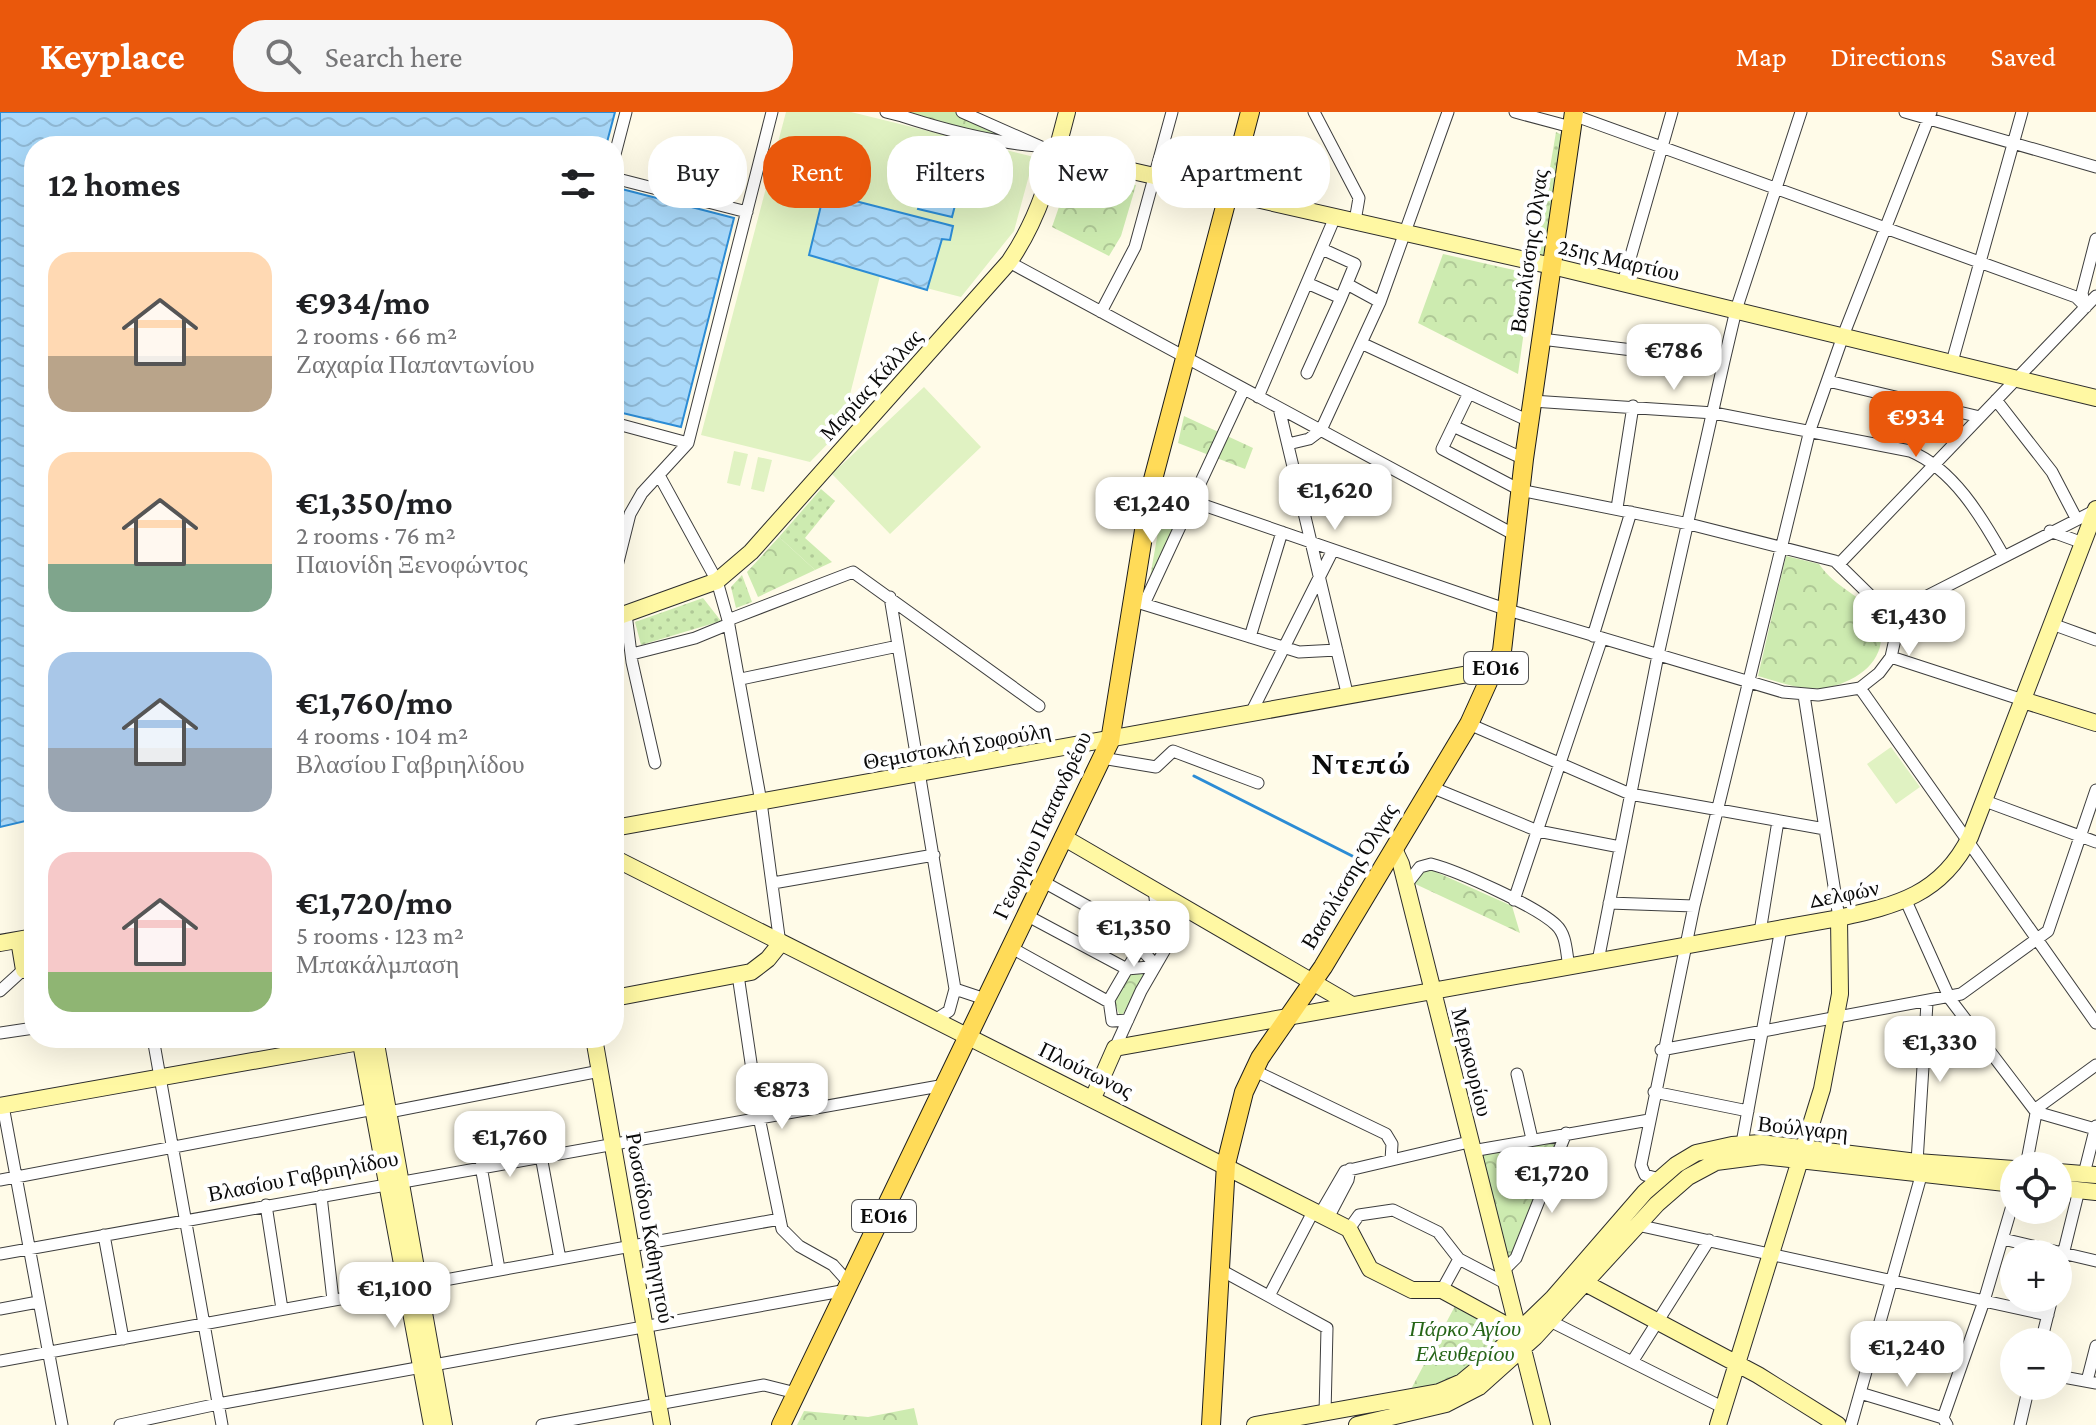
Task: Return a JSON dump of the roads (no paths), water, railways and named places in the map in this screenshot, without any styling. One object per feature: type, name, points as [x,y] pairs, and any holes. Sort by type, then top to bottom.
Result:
[{"type":"main road","name":"Μαρίας Κάλλας","points":[[1061,136],[1067,112]]},
{"type":"main road","name":"Γεωργίου Παπανδρέου","points":[[1243,136],[1250,112]]},
{"type":"main road","name":"Βασιλίσσης Όλγας","points":[[1211,1425],[1226,1164],[1233,1122],[1253,1070],[1313,981],[1394,849],[1469,724],[1496,669],[1508,610],[1529,421],[1573,118]]},
{"type":"main road","name":"Μαρίας Κάλλας","points":[[624,615],[717,581],[751,552],[1009,262],[1034,223],[1039,208]]},
{"type":"main road","name":"Γεωργίου Παπανδρέου","points":[[781,1425],[1110,741],[1138,602],[1151,487],[1224,208]]},
{"type":"main road","name":"25ης Μαρτίου","points":[[1295,208],[1552,266],[2096,398]]},
{"type":"main road","name":"Δελφών","points":[[1288,1017],[1839,918],[1906,901],[1949,868],[1968,841],[2092,515]]},
{"type":"main road","name":"Θεμιστοκλή Σοφούλη","points":[[624,826],[1496,669]]},
{"type":"main road","points":[[2023,700],[2096,723]]},
{"type":"main road","points":[[1063,837],[1352,1005]]},
{"type":"main road","name":"Μερκουρίου","points":[[1394,849],[1406,885],[1542,1425]]},
{"type":"main road","name":"Πλούτωνος","points":[[624,863],[780,944],[1226,1164],[1349,1229]]},
{"type":"main road","points":[[1718,1425],[1822,1089],[1836,1019],[1841,964],[1839,918]]},
{"type":"main road","points":[[0,943],[24,939]]},
{"type":"main road","points":[[624,996],[738,975],[760,967],[780,944]]},
{"type":"main road","points":[[1093,1098],[1115,1048],[1288,1017]]},
{"type":"main road","points":[[1,1106],[320,1048]]},
{"type":"main road","points":[[371,1048],[427,1365],[432,1425]]},
{"type":"main road","name":"Ρωσσίδου Καθηγητού","points":[[596,1048],[662,1425]]},
{"type":"main road","name":"Βούλγαρη","points":[[1357,1425],[1457,1400],[1479,1387],[1522,1349],[1545,1316],[1659,1179],[1696,1153],[1742,1143],[1803,1155],[2000,1182]]},
{"type":"main road","name":"Βούλγαρη","points":[[1255,1425],[1449,1389],[1585,1283],[1637,1225],[1688,1177],[1716,1162],[1751,1156],[1803,1155]]},
{"type":"main road","name":"Βούλγαρη","points":[[1919,1169],[2000,1169]]},
{"type":"main road","points":[[1349,1229],[1370,1269],[1412,1290],[1442,1290],[1519,1332]]},
{"type":"main road","points":[[1585,1283],[1736,1362],[1838,1425]]},
{"type":"main road","points":[[1513,1304],[1523,1311],[1545,1316]]},
{"type":"main road","points":[[427,1365],[444,1425]]},
{"type":"street","points":[[620,136],[626,112]]},
{"type":"street","points":[[624,538],[630,514],[642,493],[660,477],[688,443],[772,112]]},
{"type":"street","name":"25ης Μαρτίου","points":[[886,112],[1011,144],[1029,145]]},
{"type":"street","name":"25ης Μαρτίου","points":[[962,112],[1029,142]]},
{"type":"street","points":[[1166,136],[1172,112]]},
{"type":"street","points":[[1314,112],[1359,198],[1355,221]]},
{"type":"street","points":[[1288,444],[1309,439],[1321,430],[1380,302],[1448,112]]},
{"type":"street","points":[[1515,112],[1573,118],[1664,146],[2076,297],[2086,307]]},
{"type":"street","points":[[1623,283],[1672,112]]},
{"type":"street","points":[[1598,961],[1658,655],[1736,310],[1801,112]]},
{"type":"street","points":[[1905,112],[1930,116],[2096,167]]},
{"type":"street","points":[[1952,362],[2022,112]]},
{"type":"street","points":[[1659,1179],[1645,1175],[1641,1169],[1661,1050],[1779,546],[1810,430],[1843,336],[1930,116]]},
{"type":"street","points":[[624,181],[747,212]]},
{"type":"street","points":[[1101,312],[1130,259],[1152,186]]},
{"type":"street","points":[[1258,397],[1335,217]]},
{"type":"street","points":[[2086,307],[2082,293],[2096,239]]},
{"type":"street","points":[[1307,373],[1355,264],[1322,249]]},
{"type":"street","points":[[1009,262],[1515,535]]},
{"type":"street","points":[[1307,283],[1341,298]]},
{"type":"street","points":[[1347,284],[1380,302]]},
{"type":"street","points":[[1839,564],[2096,296]]},
{"type":"street","points":[[1541,339],[1724,361]]},
{"type":"street","points":[[1361,343],[1529,421]]},
{"type":"street","points":[[1828,381],[1980,417]]},
{"type":"street","points":[[1244,389],[1193,501],[1138,602],[1299,652],[1337,650]]},
{"type":"street","points":[[1151,487],[1508,610],[1747,682],[1804,695],[1860,688],[1884,669],[1891,657],[1895,639],[1890,615],[1839,564],[1827,557],[1689,524],[1520,490],[1442,449],[1469,393]]},
{"type":"street","points":[[1890,615],[2050,531],[2092,515],[2052,472],[1996,400]]},
{"type":"street","points":[[1532,401],[1714,413],[1910,451],[1933,466],[1971,504],[2003,555]]},
{"type":"street","points":[[1617,508],[1633,406]]},
{"type":"street","points":[[1279,408],[1348,697]]},
{"type":"street","points":[[624,426],[688,443]]},
{"type":"street","points":[[1453,426],[1524,459]]},
{"type":"street","points":[[660,477],[717,581],[729,622],[761,802],[780,944]]},
{"type":"street","points":[[1514,900],[1559,764],[1631,512]]},
{"type":"street","points":[[2050,531],[2083,543]]},
{"type":"street","points":[[1250,637],[1282,532]]},
{"type":"street","points":[[1250,715],[1333,550]]},
{"type":"street","points":[[632,654],[695,638],[847,572],[859,575],[1039,706]]},
{"type":"street","points":[[890,597],[955,989],[949,1011],[935,1020]]},
{"type":"street","points":[[2052,624],[2096,640]]},
{"type":"street","name":"Μαρίας Κάλλας","points":[[624,629],[655,763]]},
{"type":"street","points":[[741,679],[898,646]]},
{"type":"street","points":[[1891,657],[2023,700]]},
{"type":"street","points":[[1860,688],[2096,1023]]},
{"type":"street","points":[[1804,695],[1839,918]]},
{"type":"street","points":[[1469,724],[1630,794],[1825,829]]},
{"type":"street","points":[[1102,758],[1156,767],[1173,751],[1258,783]]},
{"type":"street","points":[[1431,787],[1538,831],[1620,847]]},
{"type":"street","points":[[1661,1050],[1950,999],[2038,941],[2050,928],[2095,794]]},
{"type":"street","points":[[1985,801],[2096,842]]},
{"type":"street","points":[[1760,932],[1778,821]]},
{"type":"street","points":[[773,883],[934,855]]},
{"type":"street","points":[[1406,885],[1422,866],[1431,864],[1514,900],[1557,925],[1564,937],[1569,966]]},
{"type":"street","points":[[1026,915],[1127,969],[1149,967],[1152,961],[1140,942],[1042,881]]},
{"type":"street","points":[[1140,942],[1162,918],[1156,907],[1154,888]]},
{"type":"street","points":[[1906,901],[1950,999],[2036,1112],[2096,1127],[2089,1183],[2069,1240]]},
{"type":"street","points":[[1609,903],[1694,906]]},
{"type":"street","points":[[1115,1048],[1189,908]]},
{"type":"street","points":[[1742,1143],[1781,928]]},
{"type":"street","points":[[1010,947],[1109,1002]]},
{"type":"street","points":[[0,991],[24,969]]},
{"type":"street","points":[[1127,969],[1109,1002],[1112,1021],[1128,1020]]},
{"type":"street","points":[[120,1425],[218,1404],[849,1287],[833,1265],[790,1239],[780,1219],[759,1117],[738,975]]},
{"type":"street","points":[[955,989],[985,999]]},
{"type":"street","points":[[1851,1425],[1919,1169],[1927,1003]]},
{"type":"street","points":[[0,1033],[24,1029]]},
{"type":"street","points":[[155,1048],[222,1425]]},
{"type":"street","points":[[2029,1152],[2036,1112],[2041,1103],[2096,1065]]},
{"type":"street","points":[[1253,1070],[1382,1131],[1392,1144],[1391,1160]]},
{"type":"street","points":[[0,1180],[600,1071]]},
{"type":"street","points":[[1517,1074],[1532,1139]]},
{"type":"street","name":"Βλασίου Γαβριηλίδου","points":[[0,1254],[394,1181],[945,1085]]},
{"type":"street","points":[[1654,1092],[1748,1111]]},
{"type":"street","points":[[1,1106],[62,1425]]},
{"type":"street","points":[[1269,1296],[1321,1214],[1342,1173],[1350,1169],[1471,1146],[1649,1120]]},
{"type":"street","points":[[1349,1229],[1359,1215],[1391,1210],[1438,1232],[1459,1259],[1506,1277],[1566,1133]]},
{"type":"street","points":[[541,1156],[560,1259]]},
{"type":"street","points":[[481,1166],[499,1269]]},
{"type":"street","points":[[321,1196],[333,1300]]},
{"type":"street","points":[[266,1205],[282,1309]]},
{"type":"street","points":[[0,1361],[780,1219]]},
{"type":"street","points":[[1860,1393],[1945,1421],[2007,1224]]},
{"type":"street","points":[[1637,1225],[2048,1315]]},
{"type":"street","points":[[104,1235],[123,1339]]},
{"type":"street","points":[[2003,1239],[2007,1240]]},
{"type":"street","points":[[1632,1362],[1709,1240]]},
{"type":"street","points":[[2072,1255],[2096,1261]]},
{"type":"street","points":[[1442,1290],[1459,1259]]},
{"type":"street","points":[[1219,1269],[1328,1331],[1325,1414]]},
{"type":"street","points":[[0,1309],[38,1302]]},
{"type":"street","points":[[2045,1328],[2049,1312]]},
{"type":"street","points":[[1545,1316],[1722,1407]]},
{"type":"street","points":[[2091,1382],[2096,1346]]},
{"type":"street","points":[[542,1425],[580,1421],[764,1385],[796,1393]]},
{"type":"street","points":[[2020,1425],[2026,1400]]},
{"type":"water","points":[[0,112],[615,112],[609,136],[24,136],[24,821],[0,827]]},
{"type":"water","points":[[624,190],[648,196],[648,208],[695,208],[734,218],[681,427],[624,413]]},
{"type":"water","points":[[871,205],[953,226],[950,240],[942,239],[927,290],[809,255],[820,208],[871,208]]},
{"type":"water","points":[[918,208],[954,208],[952,217]]},
{"type":"waterway","points":[[1194,776],[1374,867]]},
{"type":"district","name":"Ντεπώ","points":[[1362,763]]},
{"type":"park label","name":"Πάρκο Αγίου Ελευθερίου","points":[[1465,1340]]}]
